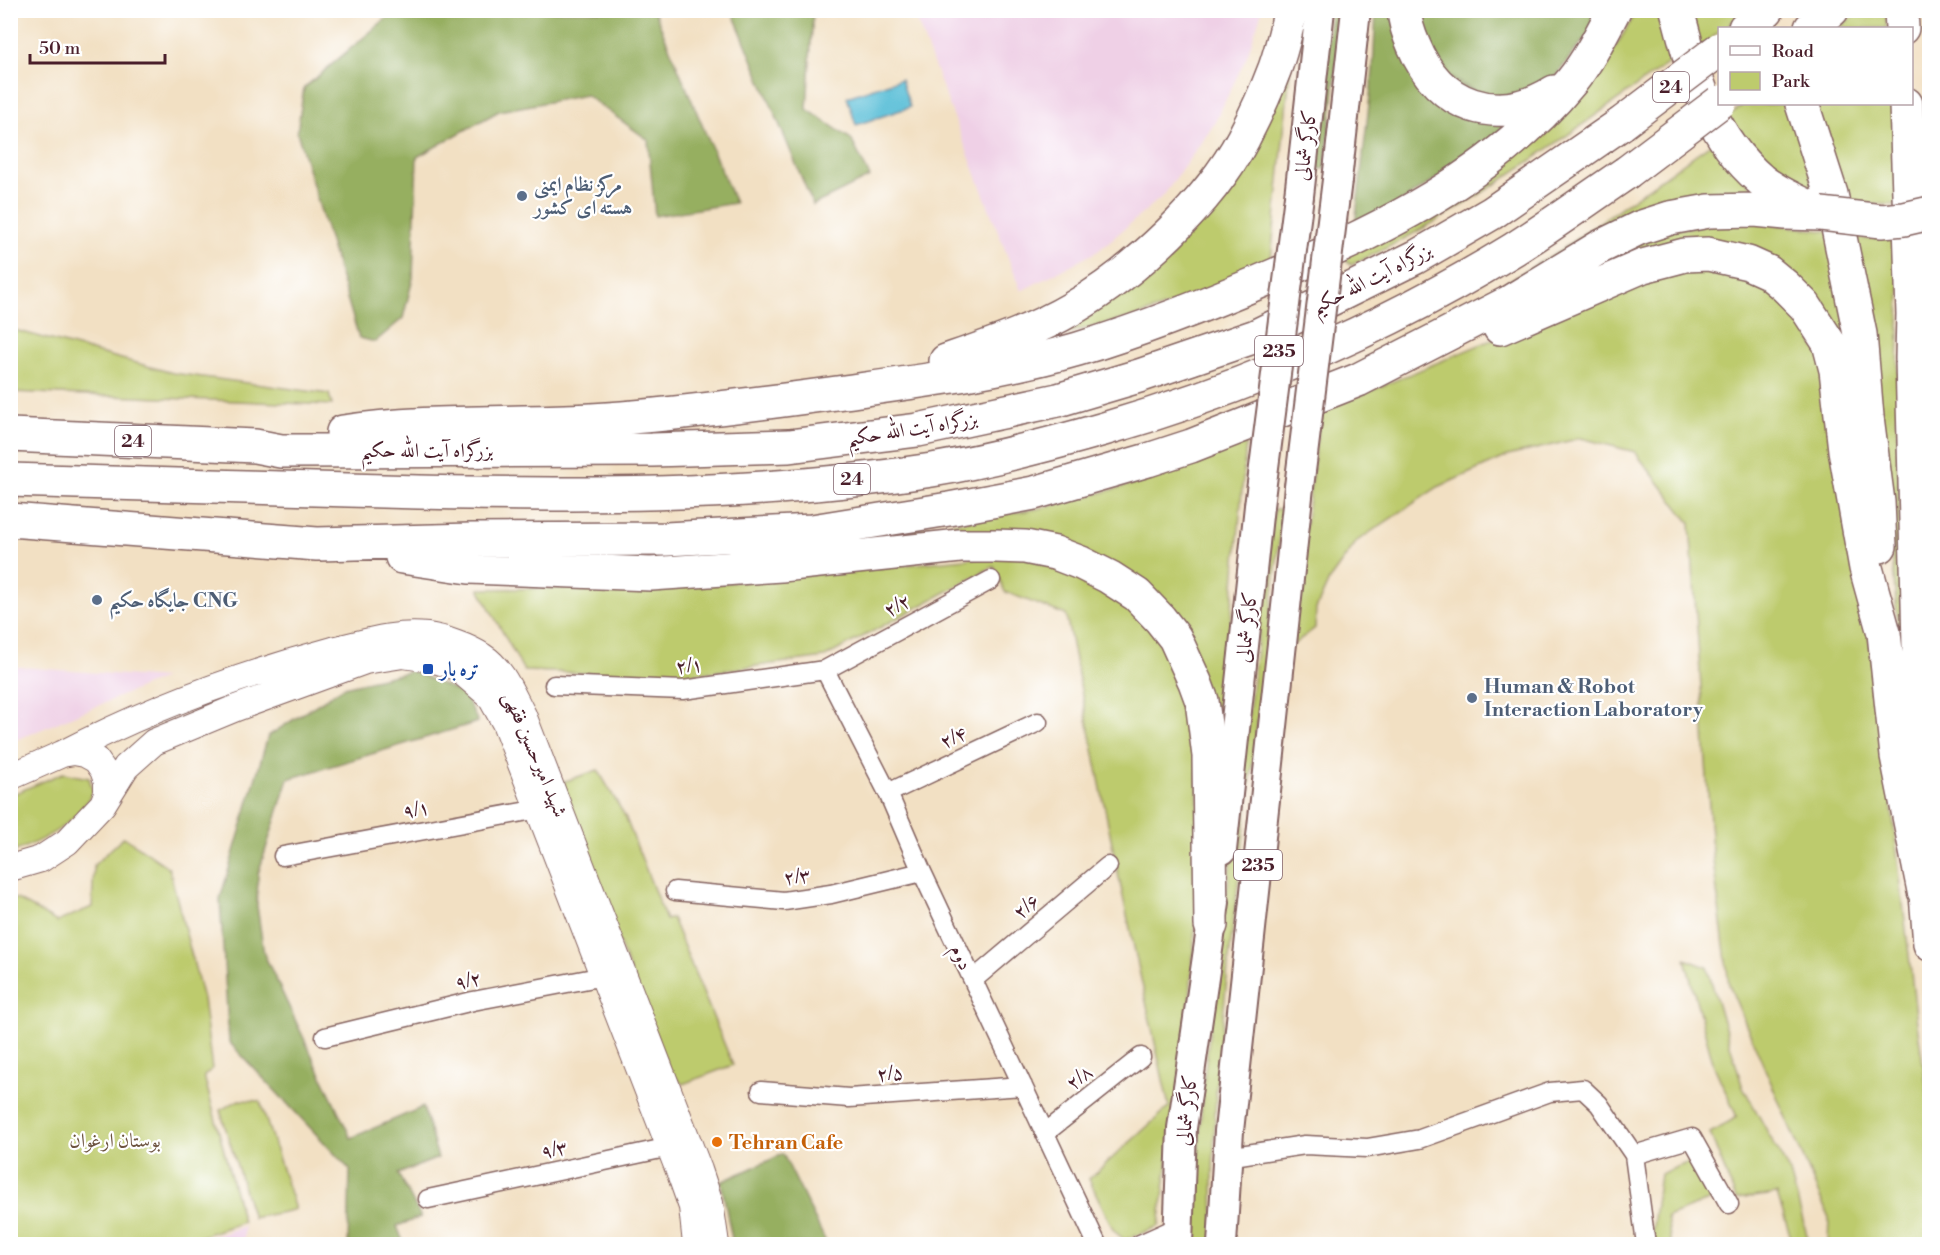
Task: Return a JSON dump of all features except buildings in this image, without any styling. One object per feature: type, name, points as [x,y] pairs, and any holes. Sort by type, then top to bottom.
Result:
[{"type":"highway","points":[[858,390],[984,348],[1035,327],[1072,309],[1144,256],[1176,226],[1204,193],[1225,168],[1242,140],[1275,68],[1291,10]]},
{"type":"highway","points":[[1404,10],[1410,36],[1428,74],[1442,88],[1476,108],[1498,110],[1520,107],[1538,101],[1573,80]]},
{"type":"highway","points":[[255,446],[355,430],[438,423],[620,418],[858,390],[951,377],[1076,349],[1147,326],[1238,292],[1358,239],[1461,179],[1502,149],[1548,107],[1573,80],[1598,42],[1614,10]]},
{"type":"highway","points":[[1677,10],[1701,93],[1720,134],[1744,164],[1763,181],[1821,214]]},
{"type":"highway","points":[[1746,27],[1767,10]]},
{"type":"highway","points":[[1777,10],[1780,27]]},
{"type":"highway","points":[[1788,10],[1788,27]]},
{"type":"highway","points":[[1811,27],[1832,10]]},
{"type":"highway","points":[[1901,10],[1902,27]]},
{"type":"highway","name":"بزرگراه آیت الله حکیم","points":[[10,435],[255,446],[281,451],[652,450],[789,446],[918,430],[1058,400],[1139,376],[1256,336],[1425,252],[1492,213],[1621,124],[1718,50]]},
{"type":"highway","name":"بزرگراه آیت الله حکیم","points":[[10,480],[502,495],[651,493],[787,487],[933,470],[1040,447],[1161,412],[1301,361],[1422,302],[1504,255],[1626,173],[1718,103]]},
{"type":"highway","points":[[1802,105],[1831,194],[1860,334],[1867,417],[1878,502],[1884,633],[1897,756],[1924,891]]},
{"type":"highway","points":[[1906,105],[1913,314],[1912,370],[1924,891],[1929,944]]},
{"type":"highway","points":[[1358,380],[1508,303],[1600,247],[1639,228],[1670,218],[1709,211],[1755,210],[1882,221],[1929,213]]},
{"type":"highway","points":[[317,544],[666,539],[813,531],[949,509],[1064,486],[1191,446],[1358,380],[1445,351],[1602,283],[1665,259],[1708,254],[1729,258],[1768,272],[1805,306],[1829,343],[1836,370],[1845,450],[1866,568],[1884,633]]},
{"type":"highway","points":[[10,520],[317,544],[469,567],[651,574],[781,565],[960,546],[1025,547],[1081,563],[1137,595],[1160,619],[1175,639],[1202,701],[1209,756],[1211,925]]},
{"type":"main road","name":"کارگر شمالی","points":[[1177,1239],[1182,1128],[1225,825],[1260,506],[1320,10]]},
{"type":"main road","name":"کارگر شمالی","points":[[1222,1245],[1227,1157],[1299,486],[1356,10]]},
{"type":"street","name":"۲/۲","points":[[825,670],[991,580]]},
{"type":"street","name":"شهید امیرحسین فقهی","points":[[10,777],[62,754],[103,732],[183,699],[302,659],[381,638],[427,636],[466,648],[484,657],[504,678],[523,715],[548,806],[679,1144],[710,1203],[716,1245]]},
{"type":"street","name":"شهید امیرحسین فقهی","points":[[10,868],[41,859],[67,842],[104,804],[126,767],[154,742],[236,708],[365,661],[404,655],[432,659],[456,667],[490,696],[548,806]]},
{"type":"street","name":"۲/۱","points":[[554,685],[683,690],[825,670]]},
{"type":"street","name":"دوم","points":[[825,670],[888,793],[922,872],[1097,1245]]},
{"type":"street","name":"۲/۴","points":[[888,793],[1038,722]]},
{"type":"street","points":[[62,754],[74,752],[85,754],[96,760],[107,781],[104,804]]},
{"type":"street","name":"۹/۱","points":[[283,856],[548,806]]},
{"type":"street","name":"۲/۶","points":[[973,980],[1108,866]]},
{"type":"street","name":"۲/۳","points":[[675,891],[784,901],[831,894],[922,872]]},
{"type":"street","name":"۹/۲","points":[[325,1037],[473,1001],[612,973]]},
{"type":"street","name":"۲/۸","points":[[1045,1133],[1141,1057]]},
{"type":"street","name":"۲/۵","points":[[761,1091],[849,1098],[1023,1086]]},
{"type":"street","points":[[1227,1157],[1305,1145],[1367,1148],[1420,1139],[1550,1092],[1583,1089],[1599,1104],[1634,1155],[1646,1245]]},
{"type":"street","points":[[1634,1155],[1692,1138],[1729,1204]]},
{"type":"street","name":"شهید امیرحسین فقهی","points":[[679,1144],[692,1207],[696,1245]]},
{"type":"street","name":"۹/۳","points":[[428,1199],[679,1144]]},
{"type":"street","points":[[1140,1245],[1177,1239]]},
{"type":"shaded area","points":[[913,11],[1262,11],[1247,56],[1214,124],[1164,195],[1098,251],[1021,291]]},
{"type":"shaded area","points":[[11,667],[21,667],[164,678],[11,742]]},
{"type":"shaded area","points":[[244,1226],[244,1244],[191,1244]]},
{"type":"green space","points":[[395,11],[654,11],[735,203],[655,216],[648,140],[586,95],[499,111],[417,157],[413,278],[403,318],[375,342],[359,338],[297,132],[304,88]]},
{"type":"green space","points":[[732,11],[813,11],[807,109],[851,139],[870,177],[813,205]]},
{"type":"green space","points":[[1331,11],[1343,11],[1325,169],[1313,168]]},
{"type":"green space","points":[[1376,11],[1397,11],[1411,57],[1516,113],[1486,146],[1354,233],[1373,70]]},
{"type":"green space","points":[[1417,11],[1606,11],[1551,82],[1489,102],[1437,76]]},
{"type":"green space","points":[[1637,11],[1668,11],[1676,58],[1558,142],[1478,196],[1436,221],[1351,265],[1341,256],[1567,110],[1604,66]]},
{"type":"green space","points":[[1691,11],[1746,11],[1725,27],[1718,27],[1718,33],[1696,51]]},
{"type":"green space","points":[[1860,11],[1885,11],[1887,27],[1839,27]]},
{"type":"green space","points":[[1290,71],[1270,269],[1138,316],[1029,342],[1092,306]]},
{"type":"green space","points":[[1743,105],[1794,105],[1822,199],[1791,184],[1754,154],[1726,118]]},
{"type":"green space","points":[[1811,105],[1893,105],[1899,205],[1843,203]]},
{"type":"green space","points":[[1712,143],[1763,199],[1708,201],[1433,326],[1559,251]]},
{"type":"green space","points":[[1740,220],[1832,232],[1846,300],[1843,371],[1737,251],[1469,334],[1646,234]]},
{"type":"green space","points":[[1851,237],[1866,239],[1901,237],[1897,424],[1907,735],[1893,567]]},
{"type":"green space","points":[[1721,262],[1790,298],[1832,380],[1885,749],[1917,1024],[1929,1103],[1929,1244],[1828,1244],[1829,1218],[1729,985],[1712,852],[1690,523],[1635,452],[1581,438],[1508,456],[1438,487],[1357,541],[1329,580],[1316,609],[1315,628],[1290,647],[1320,412],[1572,306],[1626,280]]},
{"type":"green space","points":[[11,329],[173,373],[329,394],[332,405],[11,392]]},
{"type":"green space","points":[[1246,443],[1224,702],[1213,707],[1176,615],[976,532],[875,537],[1047,507],[1145,481]]},
{"type":"green space","points":[[1274,509],[1283,509],[1228,967],[1216,1090],[1213,1175],[1214,1244],[1193,1244],[1203,1086]]},
{"type":"green space","points":[[1015,554],[1085,578],[1131,605],[1166,639],[1196,706],[1199,873],[1190,998],[1159,1226],[1125,1240],[1114,1231],[1089,1179],[1169,1107],[1120,883],[1066,615],[1005,592],[994,566],[825,657],[680,676],[524,671],[479,589],[684,587]]},
{"type":"green space","points":[[412,671],[464,694],[478,722],[288,779],[258,874],[257,906],[264,954],[351,1138],[423,1107],[438,1158],[398,1174],[421,1217],[397,1226],[404,1244],[348,1244],[350,1170],[229,1042],[220,899],[268,736],[344,687]]},
{"type":"green space","points":[[598,770],[625,816],[666,920],[672,918],[733,1065],[683,1084],[671,1075],[557,784]]},
{"type":"green space","points":[[63,773],[89,778],[93,791],[86,803],[69,822],[58,830],[11,853],[11,795]]},
{"type":"green space","name":"بوستان ارغوان","points":[[124,837],[169,868],[203,999],[212,1069],[204,1076],[243,1222],[179,1244],[11,1244],[11,899],[17,899],[57,922],[92,907],[94,865]]},
{"type":"green space","points":[[1685,959],[1707,967],[1742,1085],[1790,1173],[1807,1235],[1807,1244],[1793,1244],[1777,1194],[1736,1199],[1710,1133],[1737,1117],[1714,1066]]},
{"type":"green space","points":[[239,1100],[260,1101],[295,1209],[253,1218],[220,1110]]},
{"type":"green space","points":[[783,1154],[827,1244],[733,1244],[721,1182]]},
{"type":"green space","points":[[1694,1160],[1711,1200],[1667,1217],[1671,1244],[1654,1244],[1652,1234],[1660,1174]]},
{"type":"water","points":[[901,79],[910,107],[856,125],[847,97]]},
{"type":"place","name":"مرکز نظام ایمنی هسته ای کشور","points":[[522,196]]},
{"type":"place","name":"جایگاه حکیم CNG","points":[[97,600]]},
{"type":"place","name":"تره بار","points":[[428,669]]},
{"type":"place","name":"Human & Robot Interaction Laboratory","points":[[1472,698]]},
{"type":"place","name":"Tehran Cafe","points":[[717,1142]]}]
